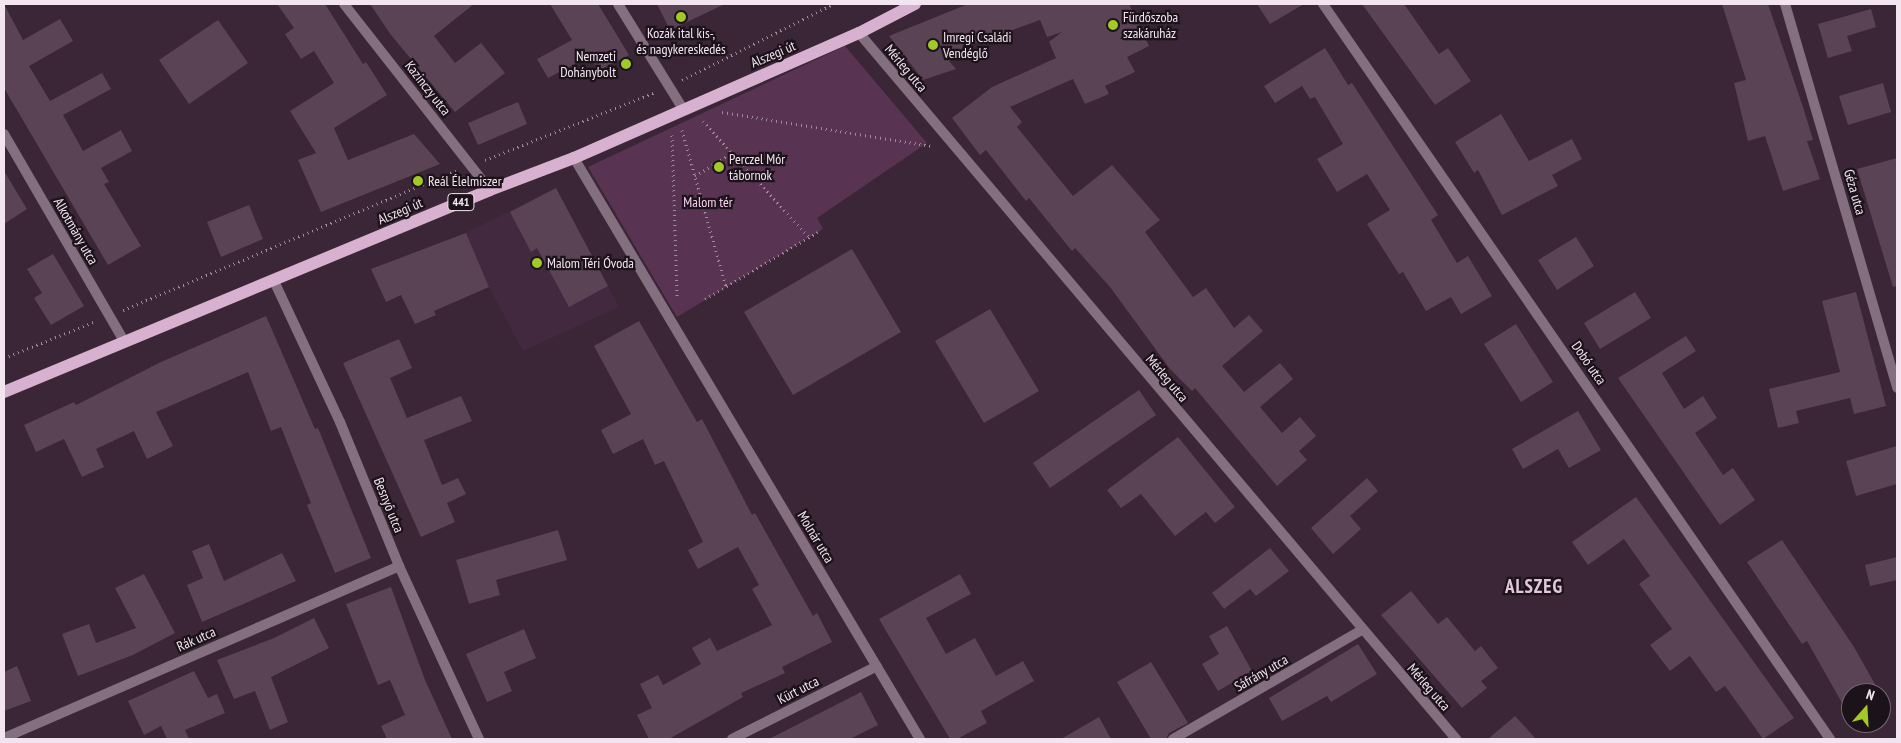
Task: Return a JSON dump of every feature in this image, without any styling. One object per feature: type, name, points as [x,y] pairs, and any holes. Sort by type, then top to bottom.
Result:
[{"type":"main road","name":"Alszegi út","points":[[4,392],[490,190],[574,158],[859,33],[915,4]]},
{"type":"street","name":"Kazinczy utca","points":[[344,4],[490,190]]},
{"type":"street","points":[[618,4],[683,109]]},
{"type":"street","name":"Dobó utca","points":[[1323,4],[1830,739]]},
{"type":"street","name":"Géza utca","points":[[1785,4],[1897,388]]},
{"type":"street","name":"Mérleg utca","points":[[859,33],[1456,739]]},
{"type":"street","name":"Alkotmány utca","points":[[4,134],[124,341]]},
{"type":"street","name":"Molnár utca","points":[[574,158],[689,348],[920,739]]},
{"type":"street","name":"Besnyő utca","points":[[274,281],[340,422],[399,566],[479,739]]},
{"type":"street","name":"Rák utca","points":[[4,738],[399,566]]},
{"type":"street","name":"Sáfrány utca","points":[[1173,739],[1362,630]]},
{"type":"street","name":"Kürt utca","points":[[732,739],[877,666]]},
{"type":"path","points":[[4,358],[110,316],[471,165],[669,87],[833,4]]},
{"type":"path","points":[[722,112],[958,150]]},
{"type":"path","points":[[704,121],[809,238]]},
{"type":"path","points":[[682,130],[726,287]]},
{"type":"path","points":[[672,135],[677,308]]},
{"type":"path","points":[[695,176],[732,152]]},
{"type":"path","points":[[705,299],[818,232]]},
{"type":"shaded area","name":"Malom Téri Óvoda","points":[[556,188],[619,307],[523,351],[489,287],[466,233]]},
{"type":"green space","name":"Malom tér","points":[[845,46],[927,143],[817,218],[823,229],[677,317],[588,167]]},
{"type":"building","points":[[4,4],[23,40],[60,19],[73,41],[29,66],[50,101],[102,73],[111,89],[63,115],[83,151],[121,130],[132,151],[101,168],[109,182],[104,184],[141,246],[108,265],[4,88]]},
{"type":"building","points":[[277,4],[325,4],[363,64],[366,62],[387,95],[334,128],[348,160],[414,134],[440,164],[321,212],[298,160],[316,153],[290,111],[334,83],[314,51],[301,59],[285,34],[294,28]]},
{"type":"building","points":[[370,4],[474,4],[434,36],[455,63],[481,43],[505,73],[455,112],[391,35]]},
{"type":"building","points":[[550,4],[598,4],[629,55],[598,71],[590,56],[548,78],[537,59],[572,40]]},
{"type":"building","name":"Kozák ital kis-, és nagykereskedés","points":[[657,4],[725,4],[670,30]]},
{"type":"building","points":[[968,4],[1129,4],[1149,46],[1127,57],[1135,72],[1105,86],[1109,94],[1085,104],[1073,79],[1010,107],[1022,122],[1017,127],[1073,196],[1112,165],[1160,220],[1145,232],[1193,297],[1206,288],[1234,328],[1249,315],[1263,331],[1222,366],[1244,392],[1280,363],[1293,379],[1260,407],[1282,433],[1300,417],[1316,436],[1299,451],[1307,460],[1277,486],[1195,388],[1192,391],[1170,369],[1110,287],[1075,248],[1072,251],[1029,198],[1026,201],[986,150],[980,155],[952,118],[992,87],[1056,58],[1049,42],[1062,32],[1047,37],[1040,20],[944,55],[956,69],[923,80],[889,36]]},
{"type":"building","points":[[1257,4],[1304,4],[1270,24]]},
{"type":"building","points":[[1362,4],[1404,4],[1439,54],[1448,48],[1471,81],[1435,105]]},
{"type":"building","points":[[1722,4],[1768,4],[1813,140],[1807,141],[1820,179],[1783,191],[1765,136],[1748,141],[1734,83],[1746,80]]},
{"type":"building","points":[[1871,9],[1876,27],[1847,36],[1852,51],[1828,58],[1818,24]]},
{"type":"building","points":[[218,20],[248,63],[189,104],[159,60]]},
{"type":"building","points":[[1325,48],[1348,85],[1352,83],[1438,215],[1431,220],[1457,263],[1468,256],[1492,296],[1461,314],[1451,297],[1426,311],[1403,272],[1399,274],[1367,224],[1390,210],[1367,174],[1337,192],[1317,159],[1343,144],[1315,97],[1310,99],[1302,86],[1275,103],[1264,86]]},
{"type":"building","points":[[1883,83],[1891,112],[1848,125],[1839,96]]},
{"type":"building","points":[[518,102],[527,124],[478,145],[468,123]]},
{"type":"building","points":[[1501,114],[1529,161],[1572,139],[1582,159],[1552,175],[1558,186],[1502,215],[1478,170],[1474,173],[1455,142]]},
{"type":"building","points":[[1897,158],[1897,286],[1893,287],[1857,169]]},
{"type":"building","points":[[4,171],[27,209],[4,224]]},
{"type":"building","points":[[556,188],[608,286],[569,307],[537,248],[531,252],[510,212]]},
{"type":"building","points":[[249,205],[263,239],[221,257],[207,222]]},
{"type":"building","points":[[466,233],[489,287],[434,311],[436,315],[415,324],[401,295],[386,302],[371,269]]},
{"type":"building","points":[[1576,237],[1594,266],[1557,290],[1538,260]]},
{"type":"building","points":[[852,249],[901,332],[793,395],[744,312]]},
{"type":"building","points":[[53,254],[84,306],[51,325],[34,298],[42,293],[27,269]]},
{"type":"building","points":[[1635,292],[1651,318],[1600,349],[1584,323]]},
{"type":"building","points":[[1856,292],[1886,406],[1854,414],[1850,398],[1796,411],[1799,423],[1778,428],[1769,389],[1840,372],[1822,301]]},
{"type":"building","points":[[990,309],[1039,391],[984,423],[935,341]]},
{"type":"building","points":[[266,316],[315,429],[318,428],[371,558],[335,573],[307,505],[311,503],[281,427],[271,431],[248,372],[156,412],[173,446],[147,459],[134,431],[96,449],[104,467],[82,477],[64,439],[36,452],[24,425],[74,402],[76,405],[161,362]]},
{"type":"building","points":[[639,321],[697,422],[702,419],[752,515],[755,513],[813,616],[817,613],[832,642],[782,667],[785,673],[741,693],[743,697],[669,739],[649,739],[637,715],[652,708],[640,684],[658,675],[663,685],[701,664],[692,648],[710,638],[717,651],[772,625],[752,589],[759,585],[738,547],[698,569],[688,550],[703,542],[664,461],[655,465],[643,439],[613,454],[601,430],[631,414],[594,346]]},
{"type":"building","points":[[1516,324],[1553,382],[1521,402],[1484,344]]},
{"type":"building","points":[[1686,336],[1696,351],[1662,373],[1684,409],[1703,396],[1717,418],[1695,433],[1723,475],[1733,468],[1755,500],[1720,525],[1618,378]]},
{"type":"building","points":[[399,339],[412,368],[390,378],[407,418],[461,396],[472,421],[424,440],[442,485],[458,478],[466,494],[447,503],[455,522],[421,537],[343,363]]},
{"type":"building","points":[[1139,390],[1156,415],[1050,488],[1033,463]]},
{"type":"building","points":[[1578,411],[1601,450],[1569,468],[1558,449],[1523,469],[1512,449]]},
{"type":"building","points":[[1178,437],[1235,507],[1215,523],[1206,512],[1175,536],[1141,494],[1121,508],[1107,490]]},
{"type":"building","points":[[1897,446],[1897,484],[1856,496],[1846,461]]},
{"type":"building","points":[[1367,478],[1378,491],[1350,516],[1361,529],[1333,554],[1311,528]]},
{"type":"building","points":[[1636,497],[1794,718],[1763,739],[1725,686],[1716,692],[1690,656],[1670,671],[1650,645],[1672,629],[1639,584],[1650,576],[1624,539],[1588,565],[1572,542]]},
{"type":"building","points":[[558,530],[567,560],[496,580],[500,595],[469,604],[456,560]]},
{"type":"building","points":[[1782,540],[1854,647],[1874,683],[1841,683],[1841,701],[1807,641],[1802,644],[1747,562]]},
{"type":"building","points":[[209,544],[224,581],[282,553],[296,581],[202,622],[187,585],[203,578],[192,551]]},
{"type":"building","points":[[1270,548],[1289,571],[1256,596],[1250,589],[1224,609],[1212,593]]},
{"type":"building","points":[[1897,557],[1897,580],[1870,586],[1865,565]]},
{"type":"building","points":[[144,574],[175,633],[133,655],[78,676],[62,634],[89,624],[96,643],[136,628],[115,588]]},
{"type":"building","points":[[960,574],[971,594],[926,618],[946,654],[975,638],[996,676],[1023,661],[1034,681],[981,711],[987,723],[957,739],[950,739],[879,619]]},
{"type":"building","points":[[391,587],[425,680],[452,739],[387,739],[381,726],[405,715],[390,680],[378,685],[346,604]]},
{"type":"building","points":[[1411,591],[1438,624],[1447,617],[1475,651],[1481,646],[1498,668],[1481,681],[1487,688],[1462,708],[1381,615]]},
{"type":"building","points":[[314,618],[329,648],[271,677],[288,722],[270,730],[255,691],[234,699],[217,660],[274,638]]},
{"type":"building","points":[[1227,626],[1252,671],[1218,691],[1202,664],[1219,654],[1209,636]]},
{"type":"building","points":[[524,629],[536,658],[504,672],[512,691],[487,702],[466,654]]},
{"type":"building","points":[[1358,644],[1377,674],[1331,702],[1327,696],[1282,721],[1269,698]]},
{"type":"building","points":[[1151,662],[1188,723],[1169,733],[1166,739],[1151,739],[1117,682]]},
{"type":"building","points":[[17,666],[31,701],[4,711],[4,672]]},
{"type":"building","points":[[194,671],[208,698],[217,694],[225,713],[185,730],[189,739],[167,739],[161,726],[144,735],[128,701]]},
{"type":"building","points":[[861,692],[878,725],[850,739],[769,739]]},
{"type":"building","points":[[1515,716],[1536,739],[1488,739]]},
{"type":"building","points":[[1099,717],[1111,739],[1061,739]]},
{"type":"place","name":"Kozák ital kis-, és nagykereskedés","points":[[681,17]]},
{"type":"place","name":"Fürdőszoba szakáruház","points":[[1113,25]]},
{"type":"place","name":"Imregi Családi Vendéglő","points":[[933,45]]},
{"type":"place","name":"Nemzeti Dohánybolt","points":[[626,64]]},
{"type":"place","name":"Perczel Mór tábornok","points":[[719,167]]},
{"type":"place","name":"Reál Élelmiszer","points":[[418,181]]},
{"type":"place","name":"Malom Téri Óvoda","points":[[537,263]]},
{"type":"district","name":"ALSZEG","points":[[1534,587]]}]
